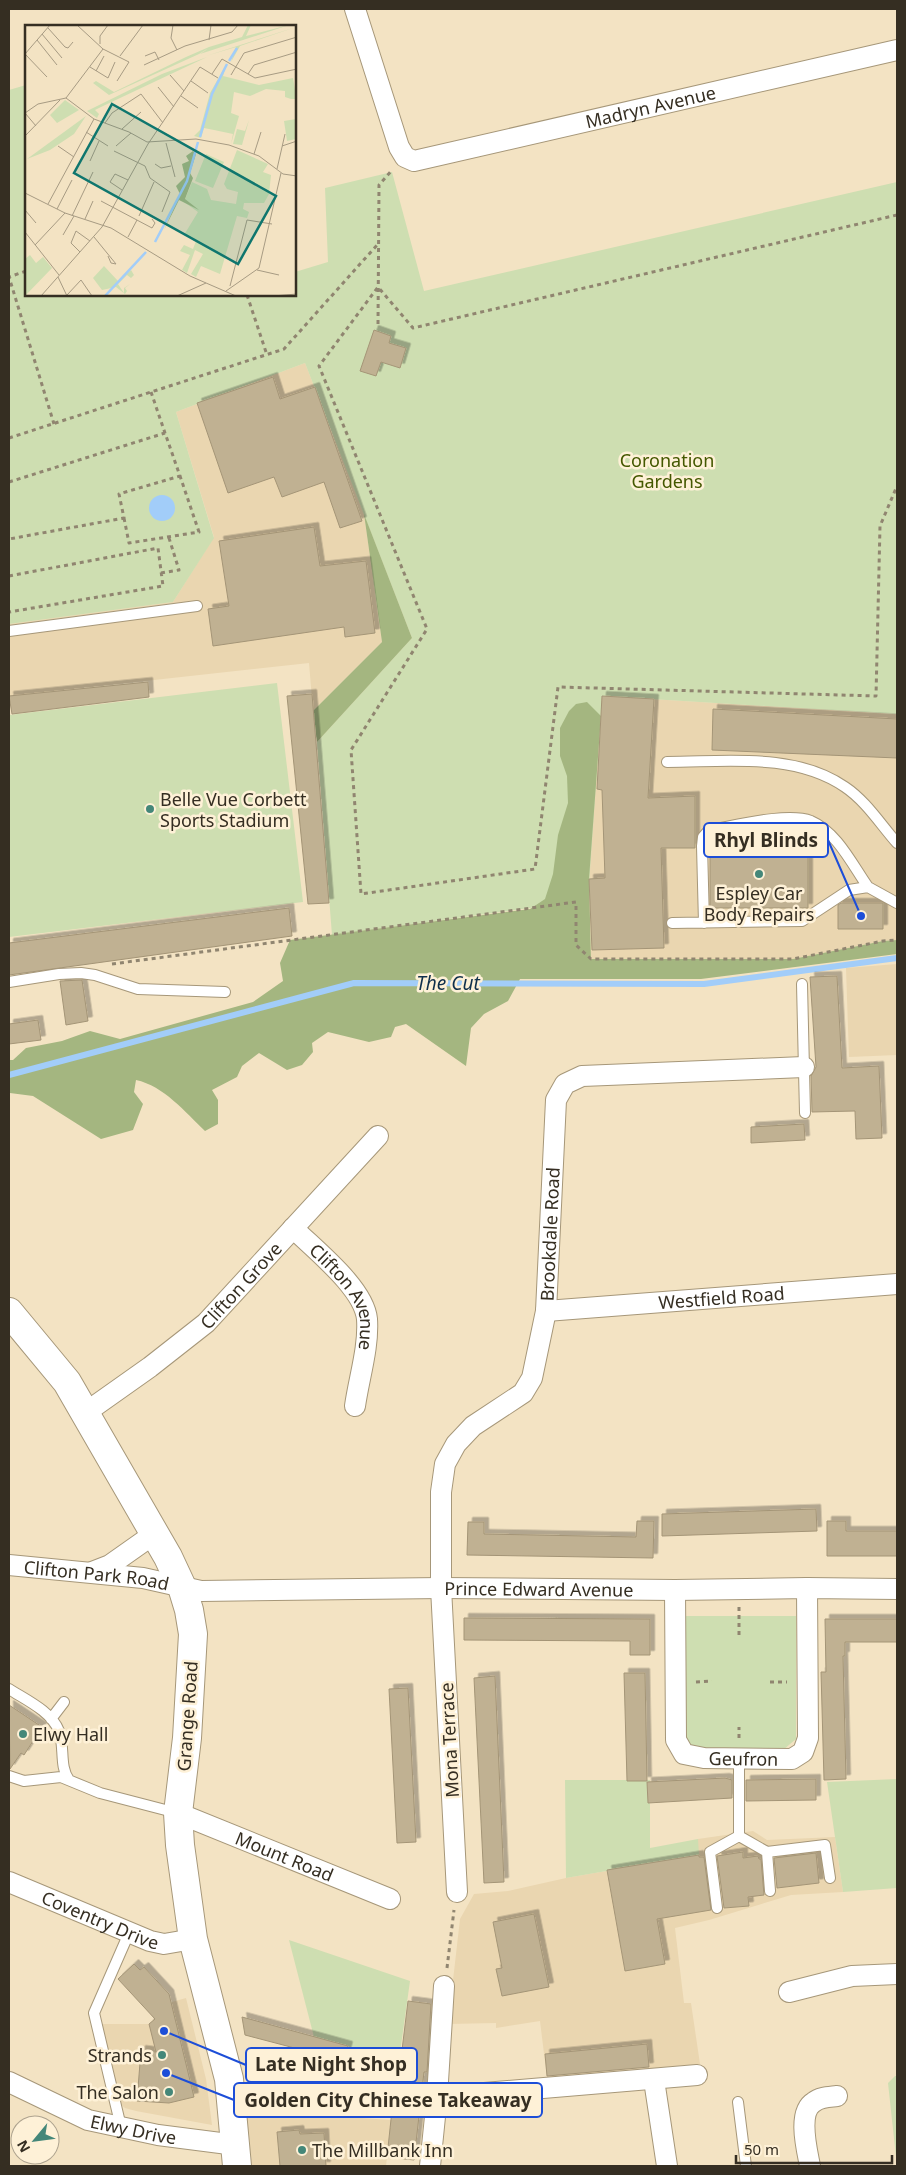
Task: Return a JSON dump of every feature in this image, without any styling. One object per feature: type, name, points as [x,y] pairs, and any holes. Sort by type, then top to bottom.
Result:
[{"type":"main road","name":"Grange Road","points":[[9,1312],[67,1382],[154,1534],[182,1587],[189,1610],[193,1634],[187,1738],[178,1813],[180,1845],[193,1940],[229,2079],[236,2156]]},
{"type":"street","points":[[355,9],[399,147],[405,157]]},
{"type":"street","name":"Madryn Avenue","points":[[405,157],[414,160],[424,158],[897,50]]},
{"type":"street","name":"Brookdale Road","points":[[441,1588],[441,1492],[445,1464],[456,1444],[473,1426],[523,1393],[532,1378],[546,1311],[556,1100],[565,1084],[582,1076],[804,1067]]},
{"type":"street","name":"Clifton Grove","points":[[85,1413],[206,1324],[378,1136]]},
{"type":"street","name":"Clifton Avenue","points":[[293,1228],[350,1286],[367,1317],[367,1333],[355,1406]]},
{"type":"street","name":"Westfield Road","points":[[546,1311],[897,1284]]},
{"type":"street","points":[[90,1572],[110,1565],[154,1534]]},
{"type":"street","name":"Clifton Park Road","points":[[11,1563],[143,1578],[182,1587]]},
{"type":"street","name":"Prince Edward Avenue","points":[[182,1587],[201,1590],[441,1588],[897,1589]]},
{"type":"street","name":"Mona Terrace","points":[[441,1588],[457,1892]]},
{"type":"street","name":"Geufron","points":[[675,1590],[676,1740],[684,1754],[704,1758],[792,1759],[803,1752],[808,1738],[806,1588]]},
{"type":"street","name":"Mount Road","points":[[178,1813],[390,1899]]},
{"type":"street","name":"Coventry Drive","points":[[9,1882],[150,1941],[164,1944],[193,1940]]},
{"type":"street","points":[[789,1992],[852,1976],[897,1974]]},
{"type":"street","points":[[430,2166],[437,2097],[444,1986]]},
{"type":"street","points":[[437,2097],[697,2075]]},
{"type":"street","points":[[654,2080],[667,2166]]},
{"type":"street","name":"Elwy Drive","points":[[9,2082],[88,2120],[158,2134],[236,2156]]},
{"type":"street","points":[[810,2166],[804,2129],[805,2114],[812,2102],[822,2098],[837,2096]]},
{"type":"lane","points":[[9,632],[197,606]]},
{"type":"lane","points":[[667,762],[775,762],[816,771],[847,788],[871,811],[897,843]]},
{"type":"lane","points":[[704,923],[703,836],[709,830],[780,818],[811,821],[838,844],[868,887],[897,902]]},
{"type":"lane","points":[[672,923],[802,921],[849,890],[868,887]]},
{"type":"lane","points":[[9,982],[59,974],[81,973],[95,975],[138,989],[225,992]]},
{"type":"lane","points":[[802,984],[805,1113]]},
{"type":"lane","points":[[9,1689],[36,1706],[51,1719],[59,1732],[64,1774],[69,1780]]},
{"type":"lane","points":[[51,1719],[64,1702]]},
{"type":"lane","points":[[739,1759],[739,1836]]},
{"type":"lane","points":[[9,1776],[24,1781],[61,1777],[100,1793],[178,1813]]},
{"type":"lane","points":[[739,1836],[767,1852],[825,1845],[830,1878]]},
{"type":"lane","points":[[717,1908],[710,1852],[739,1836]]},
{"type":"lane","points":[[767,1852],[770,1891]]},
{"type":"lane","points":[[121,2127],[94,2013],[130,1932]]},
{"type":"lane","points":[[738,2102],[746,2166]]},
{"type":"path","points":[[378,324],[379,185],[405,157]]},
{"type":"path","points":[[378,287],[413,328],[897,215]]},
{"type":"path","points":[[9,438],[284,349],[378,244]]},
{"type":"path","points":[[25,271],[9,277],[54,424]]},
{"type":"path","points":[[378,287],[319,366],[427,629],[351,750],[361,894],[535,869],[558,687],[876,696],[880,526],[897,486]]},
{"type":"path","points":[[9,295],[14,293]]},
{"type":"path","points":[[247,296],[267,355]]},
{"type":"path","points":[[151,392],[180,476],[199,532],[129,543],[120,494],[180,476]]},
{"type":"path","points":[[9,482],[165,433]]},
{"type":"path","points":[[9,539],[124,518]]},
{"type":"path","points":[[161,573],[179,570],[169,537]]},
{"type":"path","points":[[9,576],[158,548],[163,586],[9,612]]},
{"type":"path","points":[[107,964],[576,902],[576,946],[591,959],[793,959],[883,941],[897,940]]},
{"type":"path","points":[[739,1589],[739,1637]]},
{"type":"path","points":[[444,1986],[457,1892]]},
{"type":"shaded area","points":[[305,363],[364,514],[382,642],[313,711],[309,663],[9,696],[9,624],[173,602],[214,537],[176,412]]},
{"type":"shaded area","points":[[602,696],[897,714],[897,940],[883,941],[793,959],[591,959],[589,879]]},
{"type":"shaded area","points":[[897,964],[897,1055],[849,1057],[846,968]]},
{"type":"shaded area","points":[[753,1831],[767,1840],[835,1837],[843,1892],[791,1895],[709,1920],[675,1928],[684,2003],[691,2003],[700,2064],[547,2078],[540,2021],[496,2028],[496,2023],[448,2024],[460,1919],[474,1894],[508,1891],[566,1878],[698,1855],[698,1839]]},
{"type":"shaded area","points":[[186,1998],[206,2079],[212,2125],[136,2111],[125,2108],[119,2103],[101,2024],[149,2024],[172,2002]]},
{"type":"shaded area","points":[[244,2107],[302,2114],[391,2120],[386,2166],[248,2166]]},
{"type":"green space","name":"Coronation Gardens","points":[[25,85],[25,296],[296,296],[296,272],[328,262],[325,188],[392,172],[424,291],[897,182],[897,714],[602,696],[588,900],[332,935],[317,742],[412,638],[305,363],[176,412],[214,538],[173,602],[9,624],[9,90]]},
{"type":"green space","points":[[364,514],[412,638],[317,742],[313,711],[382,642]]},
{"type":"green space","name":"Belle Vue Corbett Sports Stadium","points":[[277,683],[303,902],[9,937],[9,715]]},
{"type":"green space","points":[[587,702],[601,716],[589,879],[591,959],[793,959],[883,941],[897,940],[897,954],[701,979],[520,979],[508,1001],[484,1014],[471,1028],[466,1066],[406,1024],[395,1027],[391,1037],[369,1042],[328,1032],[312,1043],[313,1052],[302,1065],[287,1070],[259,1053],[242,1066],[237,1077],[212,1090],[218,1100],[218,1124],[205,1131],[165,1094],[146,1083],[136,1080],[134,1092],[143,1104],[133,1130],[101,1139],[33,1096],[10,1093],[9,1060],[13,1060],[26,1048],[62,1041],[90,1031],[120,1039],[253,1002],[283,981],[280,963],[290,940],[530,909],[545,899],[553,874],[558,835],[568,803],[567,776],[560,756],[560,728],[569,711],[576,704]]},
{"type":"green space","points":[[683,1616],[796,1616],[796,1739],[783,1750],[691,1749],[683,1735]]},
{"type":"green space","points":[[897,1779],[897,1888],[843,1892],[827,1782]]},
{"type":"green space","points":[[565,1780],[650,1780],[650,1848],[698,1839],[699,1855],[566,1878]]},
{"type":"green space","points":[[289,1940],[410,1981],[399,2060],[314,2037]]},
{"type":"green space","points":[[897,2076],[897,2166],[888,2083]]},
{"type":"water","points":[[162,495],[172,498],[175,508],[172,518],[162,521],[152,518],[149,508],[152,498]]},
{"type":"building","points":[[374,330],[391,336],[389,343],[406,348],[400,368],[381,362],[376,376],[360,371]]},
{"type":"building","points":[[273,377],[280,399],[315,387],[362,521],[340,528],[324,482],[282,497],[274,477],[228,493],[197,403]]},
{"type":"building","points":[[314,527],[320,566],[366,561],[375,633],[345,637],[344,627],[213,646],[208,609],[229,606],[219,541]]},
{"type":"building","points":[[148,682],[149,697],[12,714],[9,696]]},
{"type":"building","points":[[312,694],[329,903],[308,904],[287,696]]},
{"type":"building","points":[[602,696],[654,699],[648,798],[695,796],[695,848],[661,848],[664,948],[592,950],[589,879],[605,878],[602,790],[597,789]]},
{"type":"building","points":[[713,709],[897,719],[897,758],[712,750]]},
{"type":"building","name":"Espley Car Body Repairs","points":[[808,838],[808,908],[710,908],[710,841]]},
{"type":"building","points":[[841,903],[883,903],[883,929],[838,929],[838,905]]},
{"type":"building","points":[[289,908],[292,936],[9,975],[9,943]]},
{"type":"building","points":[[837,976],[842,1068],[879,1066],[882,1138],[856,1139],[855,1111],[812,1112],[811,1076],[816,1067],[810,977]]},
{"type":"building","points":[[82,980],[88,1021],[66,1025],[60,981]]},
{"type":"building","points":[[38,1020],[41,1040],[9,1044],[9,1024]]},
{"type":"building","points":[[804,1124],[805,1140],[751,1143],[751,1127]]},
{"type":"building","points":[[816,1509],[817,1531],[662,1536],[662,1514]]},
{"type":"building","points":[[637,1521],[654,1521],[653,1558],[467,1555],[468,1522],[484,1522],[484,1534],[636,1537]]},
{"type":"building","points":[[827,1521],[846,1521],[846,1531],[897,1531],[897,1556],[827,1556]]},
{"type":"building","points":[[464,1618],[650,1619],[650,1655],[630,1655],[630,1641],[464,1640]]},
{"type":"building","points":[[825,1619],[897,1619],[897,1642],[845,1642],[845,1656],[843,1656],[846,1779],[824,1780],[821,1672],[826,1672]]},
{"type":"building","points":[[624,1673],[645,1673],[647,1781],[627,1781]]},
{"type":"building","points":[[495,1676],[504,1882],[484,1883],[474,1678]]},
{"type":"building","points":[[408,1688],[416,1842],[397,1843],[389,1689]]},
{"type":"building","name":"Elwy Hall","points":[[9,1705],[42,1727],[24,1755],[21,1753],[10,1769]]},
{"type":"building","points":[[725,1778],[732,1780],[732,1798],[648,1803],[647,1782]]},
{"type":"building","points":[[816,1779],[816,1800],[746,1801],[746,1780]]},
{"type":"building","points":[[743,1852],[743,1858],[758,1856],[761,1859],[764,1895],[748,1897],[749,1906],[724,1908],[717,1856]]},
{"type":"building","points":[[816,1853],[819,1883],[777,1888],[774,1858]]},
{"type":"building","points":[[699,1855],[699,1857],[704,1857],[711,1910],[657,1919],[665,1964],[625,1971],[607,1870]]},
{"type":"building","points":[[534,1914],[549,1987],[502,1996],[496,1969],[502,1968],[493,1922]]},
{"type":"building","points":[[134,1964],[140,1970],[144,1967],[169,1994],[194,2097],[169,2103],[137,2101],[141,2050],[156,2052],[149,2024],[155,2019],[118,1979]]},
{"type":"building","points":[[408,2001],[431,2004],[427,2072],[424,2072],[414,2160],[387,2157],[394,2091],[397,2091]]},
{"type":"building","points":[[242,2017],[348,2046],[344,2061],[245,2035]]},
{"type":"building","points":[[647,2044],[649,2067],[547,2076],[545,2054]]},
{"type":"building","name":"The Millbank Inn","points":[[299,2130],[300,2134],[324,2133],[326,2166],[280,2166],[277,2132]]},
{"type":"waterway","name":"The Cut","points":[[9,1075],[354,983],[704,984],[897,958]]},
{"type":"place","name":"Belle Vue Corbett Sports Stadium","points":[[150,809]]},
{"type":"place","name":"Espley Car Body Repairs","points":[[759,874]]},
{"type":"place","name":"Rhyl Blinds","points":[[861,916]]},
{"type":"place","name":"Elwy Hall","points":[[23,1734]]},
{"type":"place","name":"Late Night Shop","points":[[164,2031]]},
{"type":"place","name":"Strands","points":[[162,2055]]},
{"type":"place","name":"Golden City Chinese Takeaway","points":[[166,2073]]},
{"type":"place","name":"The Salon","points":[[169,2092]]},
{"type":"place","name":"The Millbank Inn","points":[[302,2150]]}]
